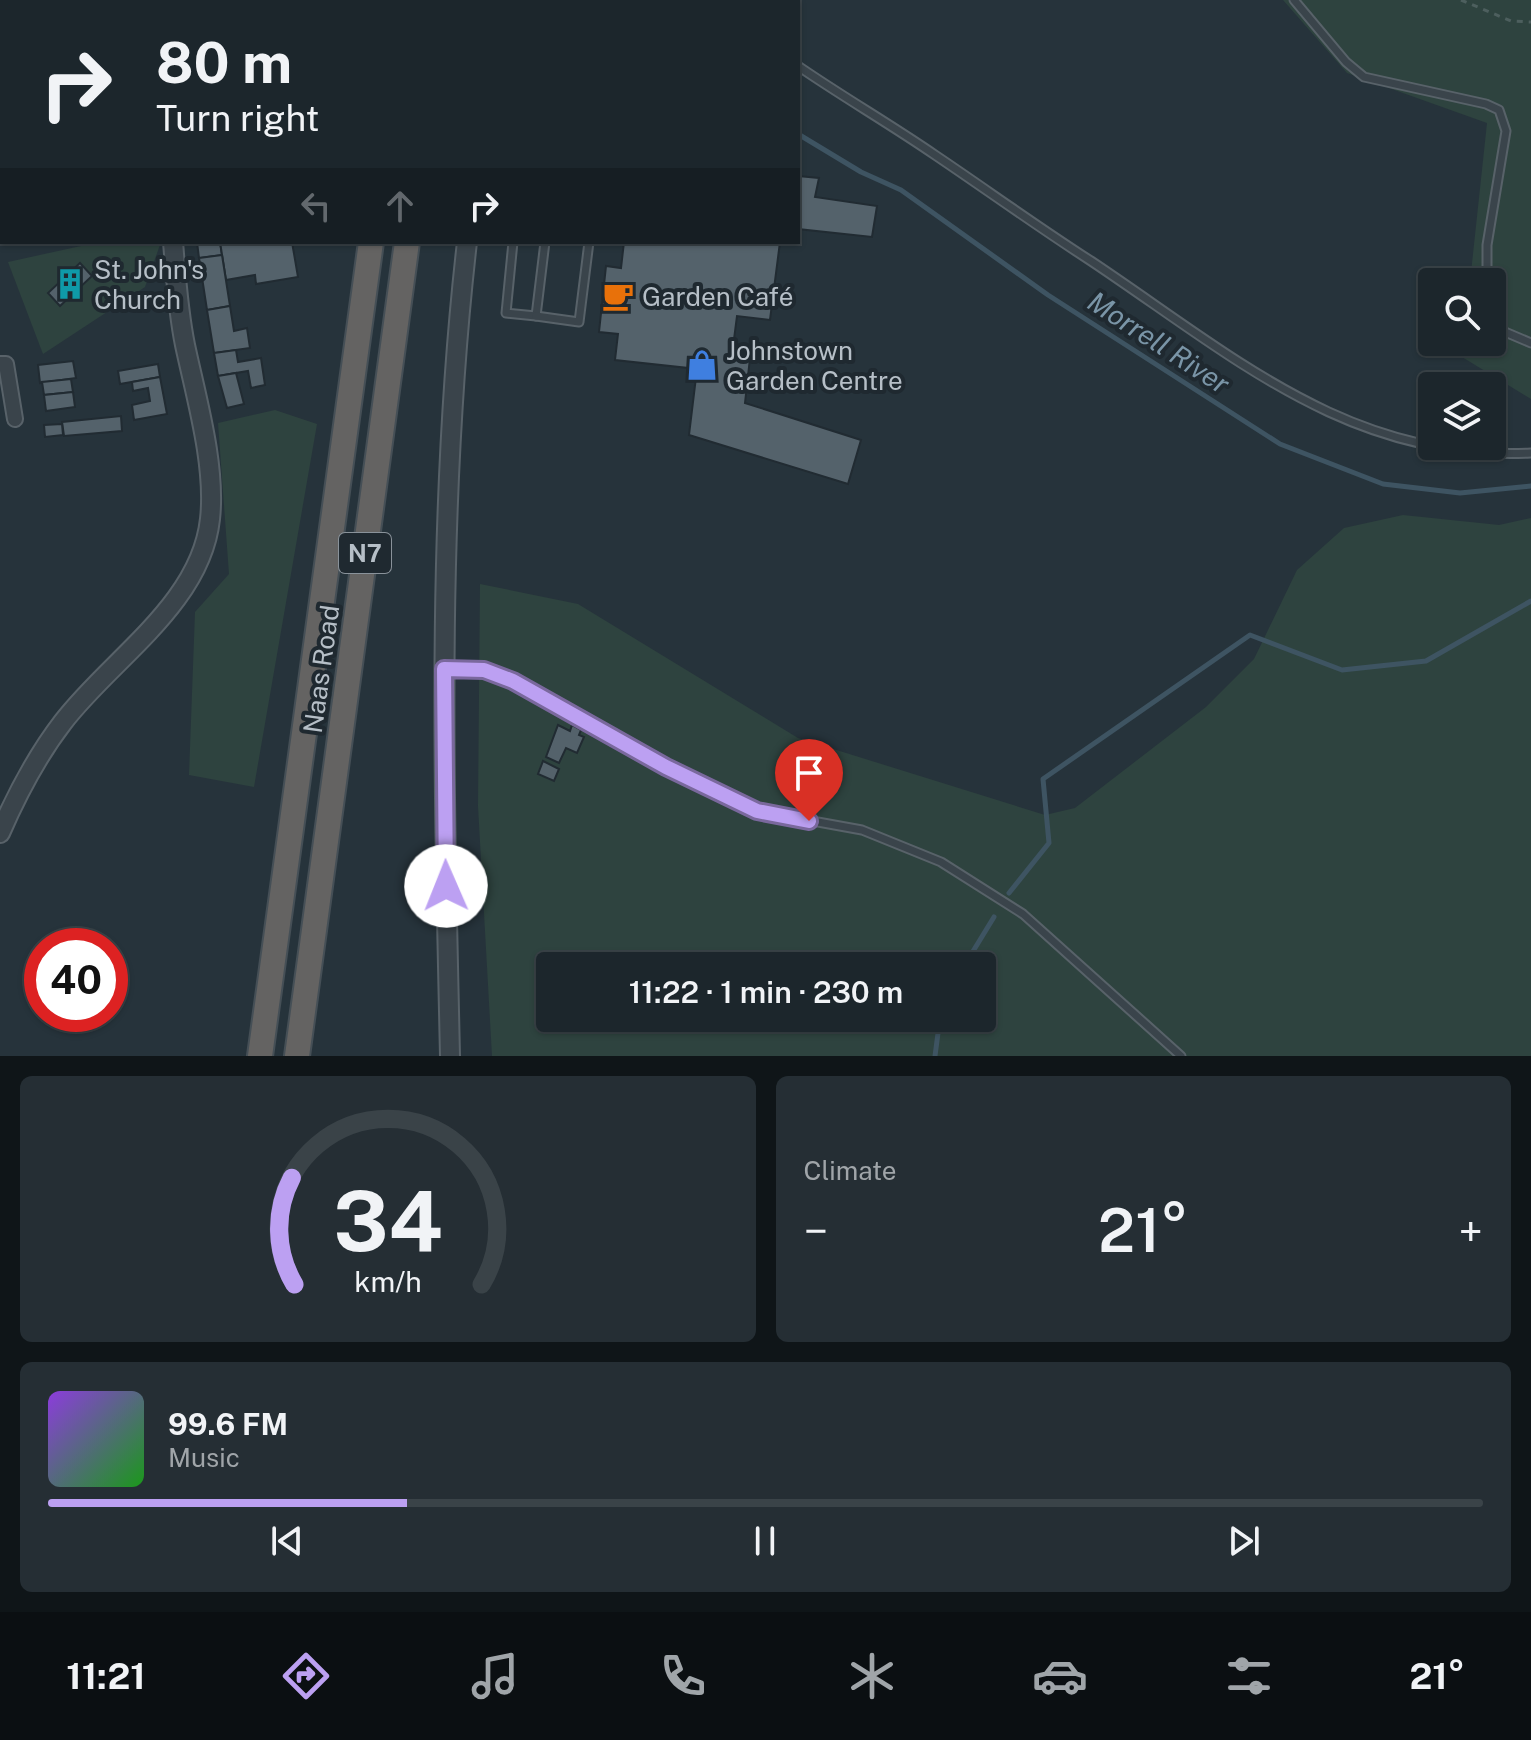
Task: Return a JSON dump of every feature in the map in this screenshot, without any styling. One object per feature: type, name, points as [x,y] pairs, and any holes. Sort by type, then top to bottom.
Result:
[{"type":"highway","name":"Naas Road","points":[[260,1056],[371,244]]},
{"type":"highway","name":"Naas Road","points":[[300,1056],[407,244]]},
{"type":"highway","name":"N7","points":[[245,1056],[287,862]]},
{"type":"street","points":[[0,833],[23,783],[55,733],[180,592],[203,550],[210,519],[210,491],[199,412],[178,307],[173,244]]},
{"type":"street","points":[[450,1056],[445,545],[458,322],[467,244]]},
{"type":"street","points":[[0,364],[6,364],[15,419]]},
{"type":"lane","points":[[1294,0],[1346,62],[1364,77],[1486,104],[1499,110],[1506,131],[1487,245],[1487,268]]},
{"type":"lane","points":[[800,67],[934,154],[1229,359],[1309,402],[1358,426],[1414,445],[1473,452],[1531,453]]},
{"type":"lane","points":[[513,244],[506,313],[579,322],[589,244]]},
{"type":"lane","points":[[536,316],[545,244]]},
{"type":"lane","points":[[1506,332],[1531,343]]},
{"type":"lane","points":[[444,669],[484,670],[513,681],[666,767],[757,811],[862,830],[941,862],[1023,914],[1181,1056]]},
{"type":"path","points":[[1461,0],[1511,21],[1531,22]]},
{"type":"green space","points":[[1283,0],[1531,0],[1531,399],[1506,384],[1506,372],[1487,372],[1462,357],[1506,356],[1506,268],[1471,268],[1487,123],[1347,73]]},
{"type":"green space","points":[[90,244],[160,244],[145,287],[43,354],[8,262]]},
{"type":"green space","points":[[275,410],[317,424],[254,787],[189,775],[195,612],[229,574],[218,423]]},
{"type":"green space","points":[[1403,515],[1499,525],[1531,518],[1531,1056],[492,1056],[478,806],[480,584],[578,604],[798,738],[1045,815],[1075,808],[1206,707],[1254,659],[1297,570],[1344,528]]},
{"type":"building","points":[[800,176],[819,178],[815,197],[877,206],[872,237],[800,229]]},
{"type":"building","points":[[197,244],[220,244],[222,255],[199,258]]},
{"type":"building","points":[[220,244],[292,244],[298,277],[256,284],[255,275],[226,280]]},
{"type":"building","name":"Johnstown Garden Centre","points":[[624,244],[780,244],[770,320],[737,316],[733,347],[751,349],[745,403],[861,440],[848,484],[689,435],[697,369],[615,360],[618,334],[599,332],[606,266],[621,268]]},
{"type":"building","points":[[222,255],[230,306],[207,310],[199,258]]},
{"type":"building","name":"St. John's Church","points":[[80,263],[92,276],[60,306],[48,293]]},
{"type":"building","points":[[230,306],[234,331],[247,328],[250,348],[214,353],[207,310]]},
{"type":"building","points":[[236,350],[238,362],[261,358],[265,385],[251,388],[248,371],[218,376],[214,353]]},
{"type":"building","points":[[73,361],[76,378],[40,383],[38,365]]},
{"type":"building","points":[[158,364],[160,377],[120,384],[118,371]]},
{"type":"building","points":[[236,373],[244,404],[227,408],[218,376]]},
{"type":"building","points":[[160,377],[167,414],[134,420],[132,405],[150,401],[148,388],[133,391],[132,382]]},
{"type":"building","points":[[71,379],[73,392],[44,395],[42,382]]},
{"type":"building","points":[[73,392],[75,407],[46,411],[44,395]]},
{"type":"building","points":[[121,416],[122,431],[64,436],[62,422]]},
{"type":"building","points":[[62,424],[63,435],[45,437],[44,425]]},
{"type":"building","points":[[558,725],[570,731],[572,725],[581,730],[579,735],[584,737],[577,753],[566,748],[559,763],[546,757]]},
{"type":"building","points":[[543,761],[559,769],[554,781],[538,774]]},
{"type":"waterway","name":"Morrell River","points":[[800,135],[861,172],[901,190],[1048,295],[1280,444],[1383,484],[1460,493],[1531,486]]},
{"type":"waterway","points":[[1009,893],[1049,843],[1043,779],[1250,635],[1342,670],[1426,661],[1531,601]]},
{"type":"waterway","points":[[973,952],[994,917]]},
{"type":"waterway","points":[[935,1056],[938,1032]]},
{"type":"place","name":"St. John's Church","points":[[70,284]]},
{"type":"place","name":"Garden Café","points":[[618,296]]},
{"type":"place","name":"Johnstown Garden Centre","points":[[702,365]]},
{"type":"route","points":[[446,886],[444,669],[484,670],[513,681],[666,767],[757,811],[809,821]]}]
